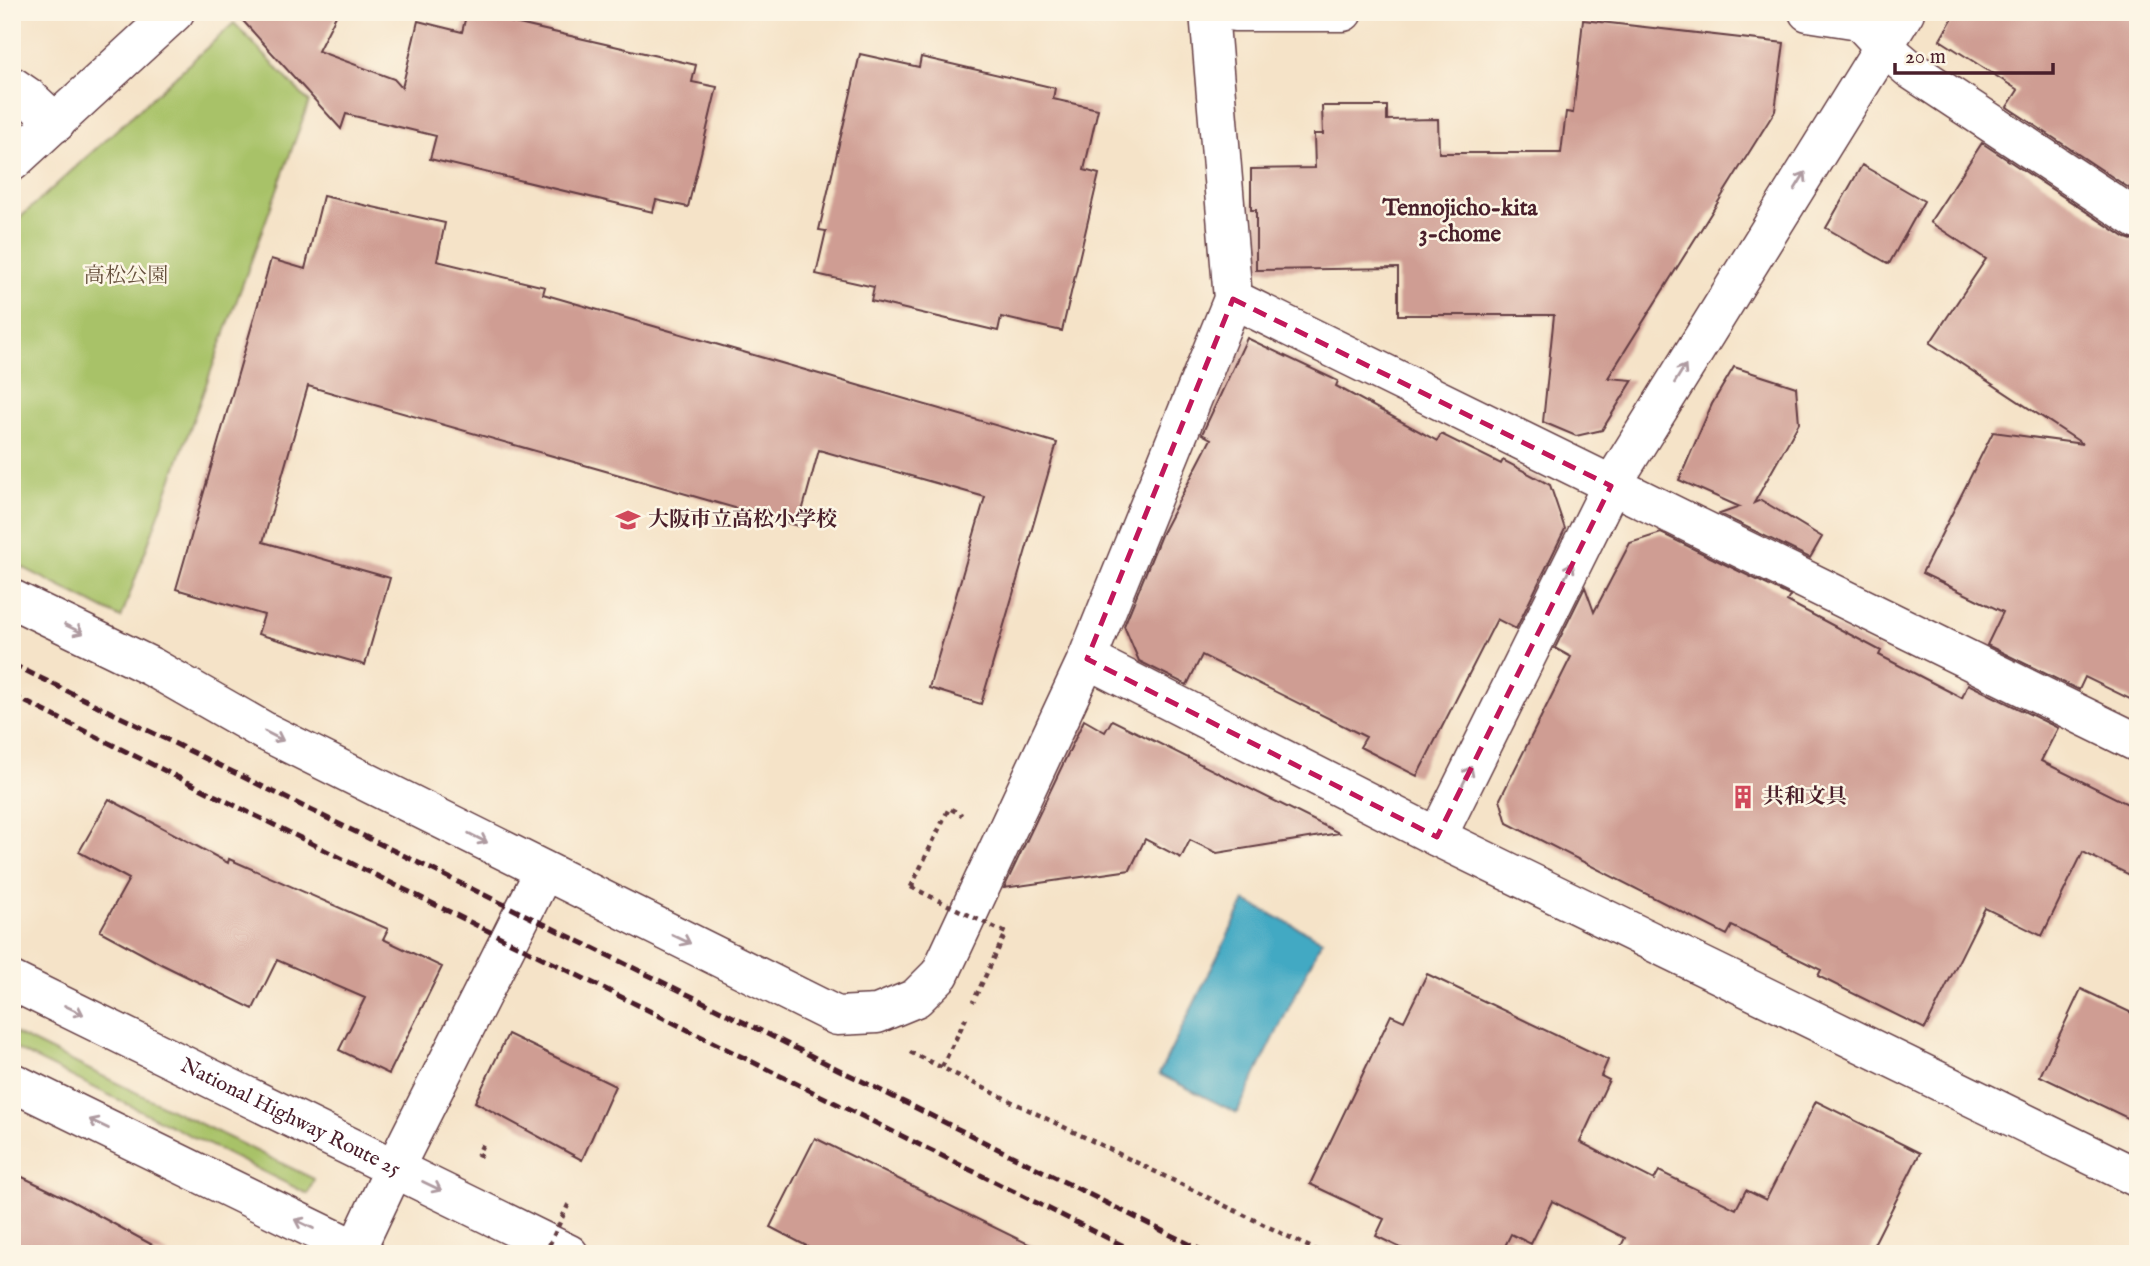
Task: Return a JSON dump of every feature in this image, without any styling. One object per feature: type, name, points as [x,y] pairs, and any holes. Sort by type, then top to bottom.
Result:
[{"type":"main road","points":[[12,162],[175,12]]},
{"type":"main road","points":[[12,599],[152,667],[264,731],[837,1016],[877,1014],[916,998],[940,974],[1087,659],[1233,299],[1209,12]]},
{"type":"main road","points":[[1234,12],[1343,12]]},
{"type":"main road","points":[[1808,12],[1859,20],[1884,47],[1911,70],[2138,220]]},
{"type":"main road","points":[[1437,837],[1611,486],[1905,12]]},
{"type":"main road","points":[[12,86],[55,123]]},
{"type":"main road","points":[[1233,299],[2138,743]]},
{"type":"main road","points":[[1087,659],[1437,837],[2138,1178]]},
{"type":"main road","points":[[12,1082],[358,1252],[395,1167],[544,871]]},
{"type":"main road","name":"National Highway Route 25","points":[[12,981],[569,1254]]},
{"type":"path","points":[[942,1067],[1006,933],[911,887],[949,808],[969,818]]},
{"type":"path","points":[[937,908],[943,896]]},
{"type":"path","points":[[907,1050],[1324,1254]]},
{"type":"path","points":[[484,1142],[478,1154],[485,1158]]},
{"type":"path","points":[[545,1254],[570,1201]]},
{"type":"highlighted area","points":[[1233,299],[1611,486],[1437,837],[1087,659]]},
{"type":"green space","name":"高松公園","points":[[234,23],[309,102],[121,618],[12,562],[12,225]]},
{"type":"green space","points":[[12,1032],[314,1179],[308,1194],[12,1047]]},
{"type":"water","points":[[1245,901],[1322,940],[1237,1113],[1159,1074]]},
{"type":"building","points":[[235,12],[338,12],[318,51],[394,79],[402,88],[418,21],[462,32],[467,12],[696,65],[692,82],[717,87],[688,207],[656,200],[653,212],[430,159],[436,136],[346,114],[341,129]]},
{"type":"building","points":[[1956,12],[2138,12],[2138,194],[2007,107],[2018,90],[1940,40]]},
{"type":"building","points":[[1583,20],[1784,43],[1775,111],[1608,378],[1633,380],[1602,430],[1576,436],[1543,422],[1554,315],[1398,315],[1398,268],[1256,270],[1256,210],[1251,210],[1251,169],[1315,168],[1314,134],[1323,134],[1322,106],[1387,106],[1387,120],[1438,119],[1439,153],[1561,153],[1566,112],[1573,113]]},
{"type":"building","points":[[860,54],[919,67],[921,57],[1055,88],[1053,99],[1098,109],[1084,170],[1099,174],[1062,331],[1001,317],[998,331],[871,301],[874,287],[816,274],[826,231],[819,230]]},
{"type":"building","points":[[1982,143],[2126,238],[2138,242],[2138,703],[2085,677],[2079,690],[1987,645],[2003,612],[1922,573],[1993,432],[2083,444],[1930,343],[1986,259],[1930,222]]},
{"type":"building","points":[[1862,165],[1924,201],[1889,264],[1826,228]]},
{"type":"building","points":[[323,196],[445,223],[437,261],[545,287],[543,294],[1057,443],[981,704],[929,688],[985,497],[819,450],[798,526],[308,386],[263,542],[390,578],[365,665],[258,634],[264,615],[176,589],[271,259],[305,269]]},
{"type":"building","points":[[1247,338],[1338,381],[1336,386],[1437,441],[1441,434],[1501,464],[1503,460],[1550,485],[1565,529],[1516,629],[1497,619],[1417,776],[1360,747],[1366,737],[1202,655],[1187,685],[1139,661],[1124,626],[1161,535],[1211,439],[1202,434]]},
{"type":"building","points":[[1734,367],[1796,387],[1799,423],[1754,503],[1761,500],[1822,537],[1810,558],[1720,514],[1740,507],[1679,480],[1712,404]]},
{"type":"building","points":[[1661,533],[1790,596],[1787,601],[1881,651],[1879,655],[1962,698],[1968,684],[2058,728],[2041,761],[2138,809],[2138,879],[2083,852],[2042,936],[1985,908],[1925,1029],[1818,976],[1821,970],[1732,926],[1727,935],[1507,823],[1500,799],[1571,657],[1555,648],[1585,587],[1594,612],[1630,543]]},
{"type":"building","points":[[1084,720],[1105,732],[1112,720],[1339,833],[1217,853],[1190,840],[1181,858],[1145,839],[1130,870],[1004,888]]},
{"type":"building","points":[[109,799],[228,863],[229,859],[388,929],[383,939],[442,967],[389,1074],[339,1050],[365,998],[277,960],[253,1009],[100,931],[129,879],[79,852]]},
{"type":"building","points":[[1427,974],[1608,1060],[1601,1076],[1609,1080],[1580,1142],[1654,1180],[1659,1171],[1736,1209],[1746,1190],[1766,1200],[1816,1101],[1920,1153],[1869,1254],[1617,1254],[1625,1238],[1552,1201],[1531,1244],[1511,1234],[1501,1254],[1413,1254],[1376,1236],[1384,1219],[1310,1184],[1391,1015],[1404,1021]]},
{"type":"building","points":[[2081,989],[2138,1016],[2138,1123],[2040,1076]]},
{"type":"building","points":[[508,1034],[615,1086],[582,1160],[475,1102]]},
{"type":"building","points":[[815,1138],[1049,1254],[822,1254],[770,1227]]},
{"type":"building","points":[[12,1172],[70,1200],[169,1254],[12,1254]]},
{"type":"railway","points":[[12,664],[689,995],[1209,1254]]},
{"type":"railway","points":[[12,695],[1140,1254]]},
{"type":"place","name":"大阪市立高松小学校","points":[[628,520]]},
{"type":"place","name":"共和文具","points":[[1743,797]]},
{"type":"district","name":"Tennojicho-kita 3-chome","points":[[1460,221]]}]
